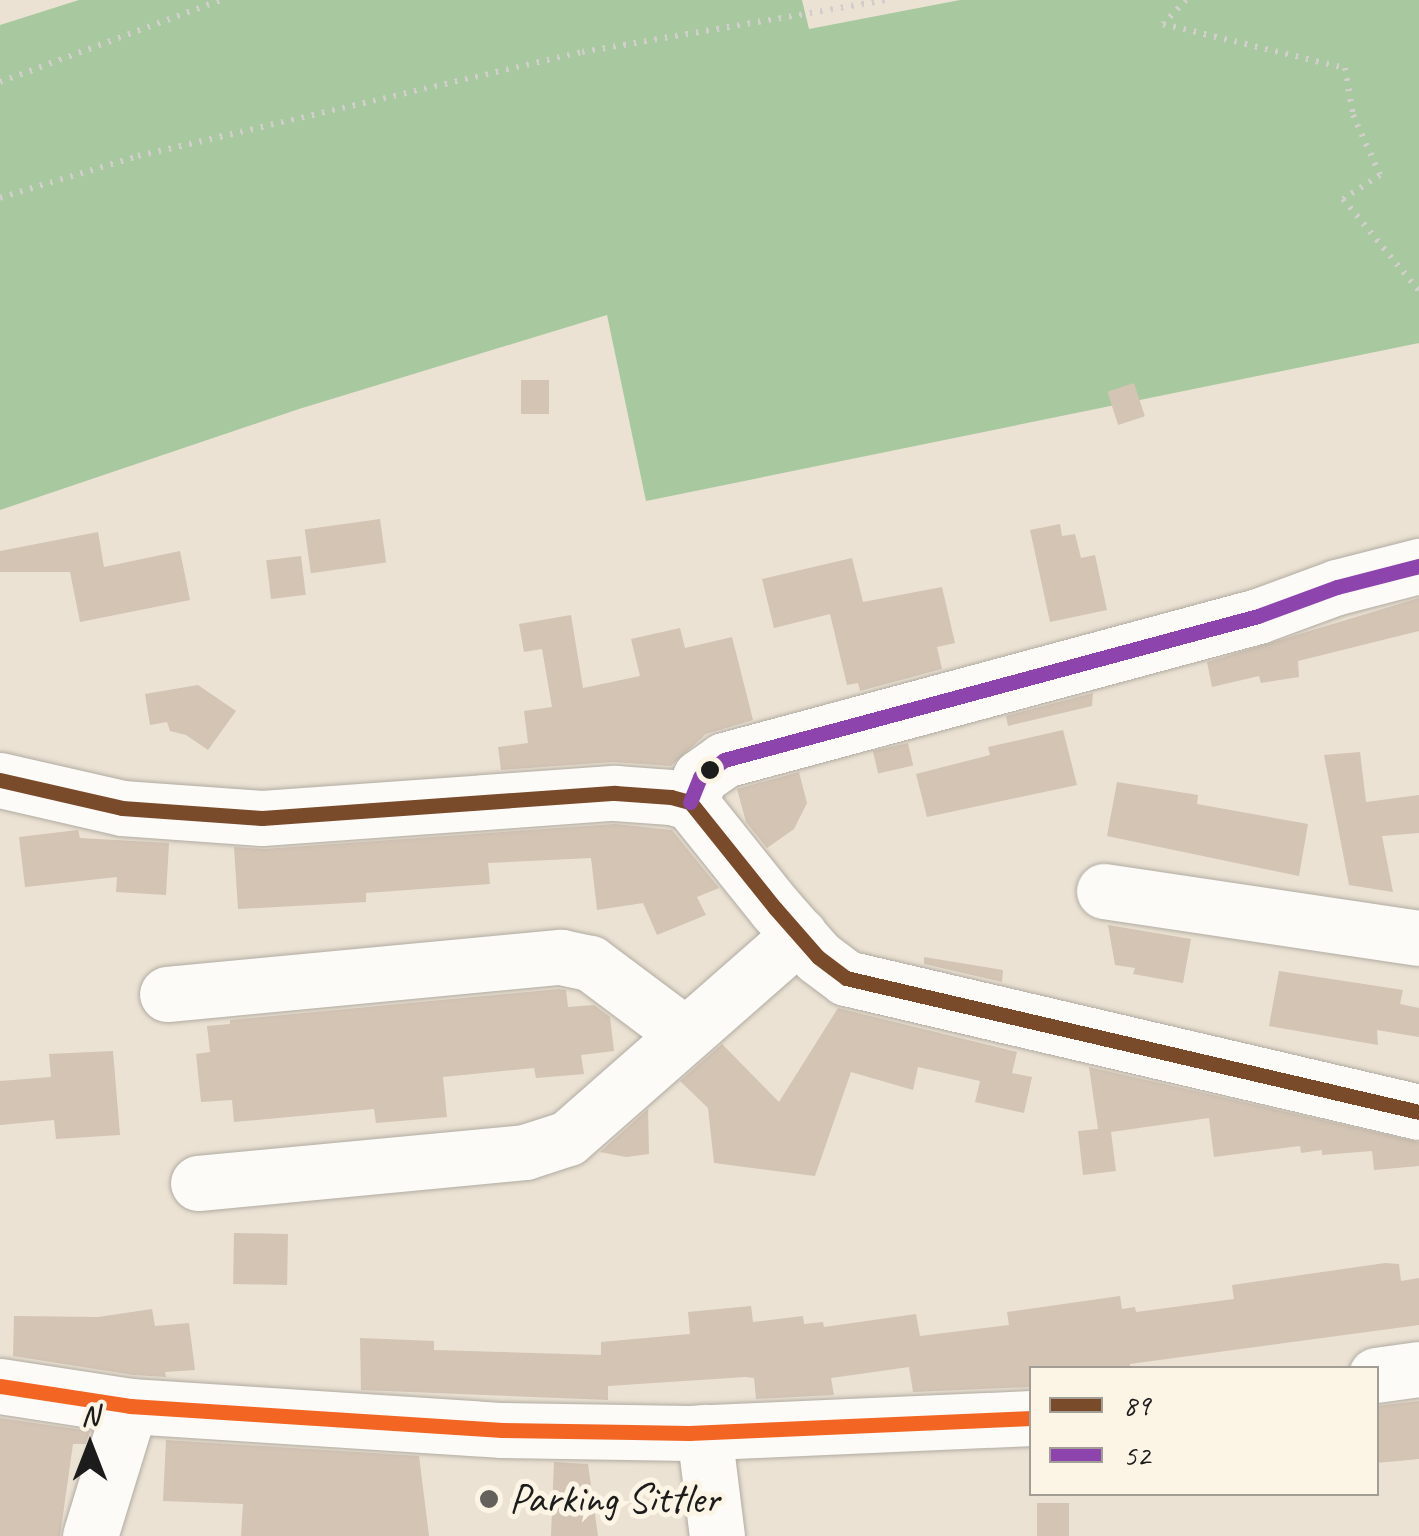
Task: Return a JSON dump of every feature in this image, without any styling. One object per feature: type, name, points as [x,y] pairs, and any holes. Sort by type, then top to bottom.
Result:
[{"type":"street","points":[[690,802],[700,778],[724,760],[1258,616],[1337,587],[1419,566]]},
{"type":"street","points":[[0,780],[122,808],[262,818],[615,793],[690,802],[799,935],[830,967],[868,986],[1419,1112]]},
{"type":"street","points":[[1104,890],[1419,938]]},
{"type":"street","points":[[198,1183],[526,1152],[568,1138],[799,935]]},
{"type":"street","points":[[167,994],[560,957],[590,964],[685,1034]]},
{"type":"street","points":[[1379,1374],[1419,1368]]},
{"type":"street","points":[[0,1386],[130,1406],[502,1430],[704,1432],[1029,1418]]},
{"type":"street","points":[[90,1536],[130,1406]]},
{"type":"street","points":[[704,1432],[716,1536]]},
{"type":"path","points":[[0,82],[220,0]]},
{"type":"path","points":[[0,198],[138,156],[582,52],[887,0]]},
{"type":"path","points":[[1186,0],[1163,24],[1345,68],[1353,115],[1380,175],[1343,200],[1419,291]]},
{"type":"green space","points":[[79,0],[802,0],[809,29],[960,0],[1419,0],[1419,343],[646,501],[607,315],[299,409],[0,510],[0,25]]},
{"type":"building","points":[[521,380],[549,380],[549,414],[521,414]]},
{"type":"building","points":[[1134,383],[1145,416],[1118,425],[1107,392]]},
{"type":"building","points":[[380,519],[386,563],[311,573],[305,530]]},
{"type":"building","points":[[1060,524],[1062,536],[1075,534],[1081,558],[1095,555],[1107,610],[1050,622],[1030,530]]},
{"type":"building","points":[[98,532],[104,567],[180,551],[190,600],[80,622],[70,572],[0,572],[0,551]]},
{"type":"building","points":[[301,556],[306,595],[271,599],[266,560]]},
{"type":"building","points":[[852,558],[863,602],[942,587],[955,643],[937,647],[942,669],[860,691],[858,683],[847,685],[830,614],[774,628],[762,579]]},
{"type":"building","points":[[1419,598],[1419,631],[1298,661],[1299,677],[1261,683],[1259,676],[1212,687],[1207,662]]},
{"type":"building","points":[[571,615],[583,688],[640,676],[631,639],[680,628],[685,648],[732,637],[753,720],[706,734],[671,766],[613,762],[501,770],[498,747],[528,743],[524,711],[552,707],[542,649],[524,652],[519,624]]},
{"type":"building","points":[[198,685],[236,711],[208,750],[186,735],[170,731],[167,722],[150,725],[145,694]]},
{"type":"building","points":[[1093,693],[1092,706],[1008,726],[1006,716]]},
{"type":"building","points":[[1063,730],[1077,785],[927,817],[916,774],[990,755],[988,747]]},
{"type":"building","points":[[908,743],[913,765],[878,774],[873,751]]},
{"type":"building","points":[[1360,752],[1366,802],[1419,795],[1419,833],[1382,836],[1393,892],[1349,885],[1324,755]]},
{"type":"building","points":[[799,772],[807,803],[794,829],[767,848],[746,822],[737,789]]},
{"type":"building","points":[[1117,782],[1198,795],[1197,804],[1308,824],[1299,876],[1107,836]]},
{"type":"building","points":[[615,824],[672,830],[719,888],[697,897],[706,915],[657,935],[643,903],[597,910],[591,858],[488,863],[490,884],[366,893],[366,902],[238,909],[234,847],[264,849]]},
{"type":"building","points":[[78,830],[80,838],[169,843],[166,895],[116,892],[117,877],[25,887],[19,837]]},
{"type":"building","points":[[1108,925],[1191,939],[1183,983],[1133,974],[1135,968],[1115,965]]},
{"type":"building","points":[[924,957],[1003,970],[1002,982],[924,964]]},
{"type":"building","points":[[1279,971],[1403,990],[1400,1004],[1419,1008],[1419,1037],[1377,1030],[1378,1045],[1269,1026]]},
{"type":"building","points":[[566,990],[568,1007],[594,1005],[610,1017],[614,1051],[581,1055],[584,1074],[536,1078],[534,1068],[443,1077],[447,1117],[376,1123],[374,1109],[234,1122],[232,1100],[201,1102],[196,1054],[210,1052],[207,1026],[230,1024],[230,1020]]},
{"type":"building","points":[[838,1008],[1017,1052],[1012,1073],[1032,1077],[1024,1113],[975,1102],[980,1081],[918,1067],[913,1090],[851,1072],[815,1176],[714,1163],[708,1108],[680,1081],[722,1044],[779,1102]]},
{"type":"building","points":[[113,1051],[120,1135],[56,1139],[54,1120],[0,1125],[0,1081],[51,1077],[49,1054]]},
{"type":"building","points":[[1089,1067],[1419,1142],[1419,1166],[1374,1170],[1372,1151],[1322,1155],[1322,1150],[1301,1153],[1300,1146],[1214,1157],[1209,1118],[1111,1132],[1116,1171],[1083,1175],[1078,1131],[1098,1129]]},
{"type":"building","points":[[648,1109],[649,1154],[626,1157],[600,1152]]},
{"type":"building","points":[[234,1233],[288,1234],[287,1285],[233,1284]]},
{"type":"building","points":[[1399,1264],[1401,1281],[1419,1278],[1419,1325],[1130,1366],[1029,1366],[1029,1387],[913,1392],[909,1367],[831,1378],[834,1395],[756,1399],[754,1378],[745,1377],[608,1386],[608,1400],[361,1390],[360,1338],[434,1341],[434,1350],[601,1355],[601,1342],[690,1334],[688,1312],[751,1306],[753,1322],[803,1316],[804,1324],[823,1322],[824,1327],[916,1314],[920,1336],[1009,1325],[1007,1312],[1120,1296],[1122,1309],[1135,1307],[1136,1312],[1234,1299],[1232,1285]]},
{"type":"building","points":[[152,1309],[155,1326],[189,1323],[195,1370],[165,1372],[166,1377],[133,1375],[13,1356],[14,1316],[98,1317]]},
{"type":"building","points":[[1419,1401],[1419,1459],[1379,1463],[1379,1406]]},
{"type":"building","points":[[0,1418],[90,1431],[86,1444],[73,1444],[60,1536],[0,1536]]},
{"type":"building","points":[[166,1440],[419,1456],[429,1536],[241,1536],[243,1504],[163,1501]]},
{"type":"building","points":[[554,1462],[588,1464],[598,1536],[551,1536]]},
{"type":"building","points":[[1037,1503],[1069,1503],[1069,1536],[1037,1536]]},
{"type":"transit line","name":"52","points":[[690,802],[700,777],[724,760],[1258,616],[1337,587],[1419,566]]},
{"type":"transit line","name":"89","points":[[0,780],[122,808],[262,818],[615,793],[671,797],[690,802],[818,957],[846,978],[1419,1112]]},
{"type":"transit line","points":[[0,1386],[130,1406],[502,1430],[689,1433],[1029,1418]]},
{"type":"place","name":"Parking Sittler","points":[[489,1499]]}]
